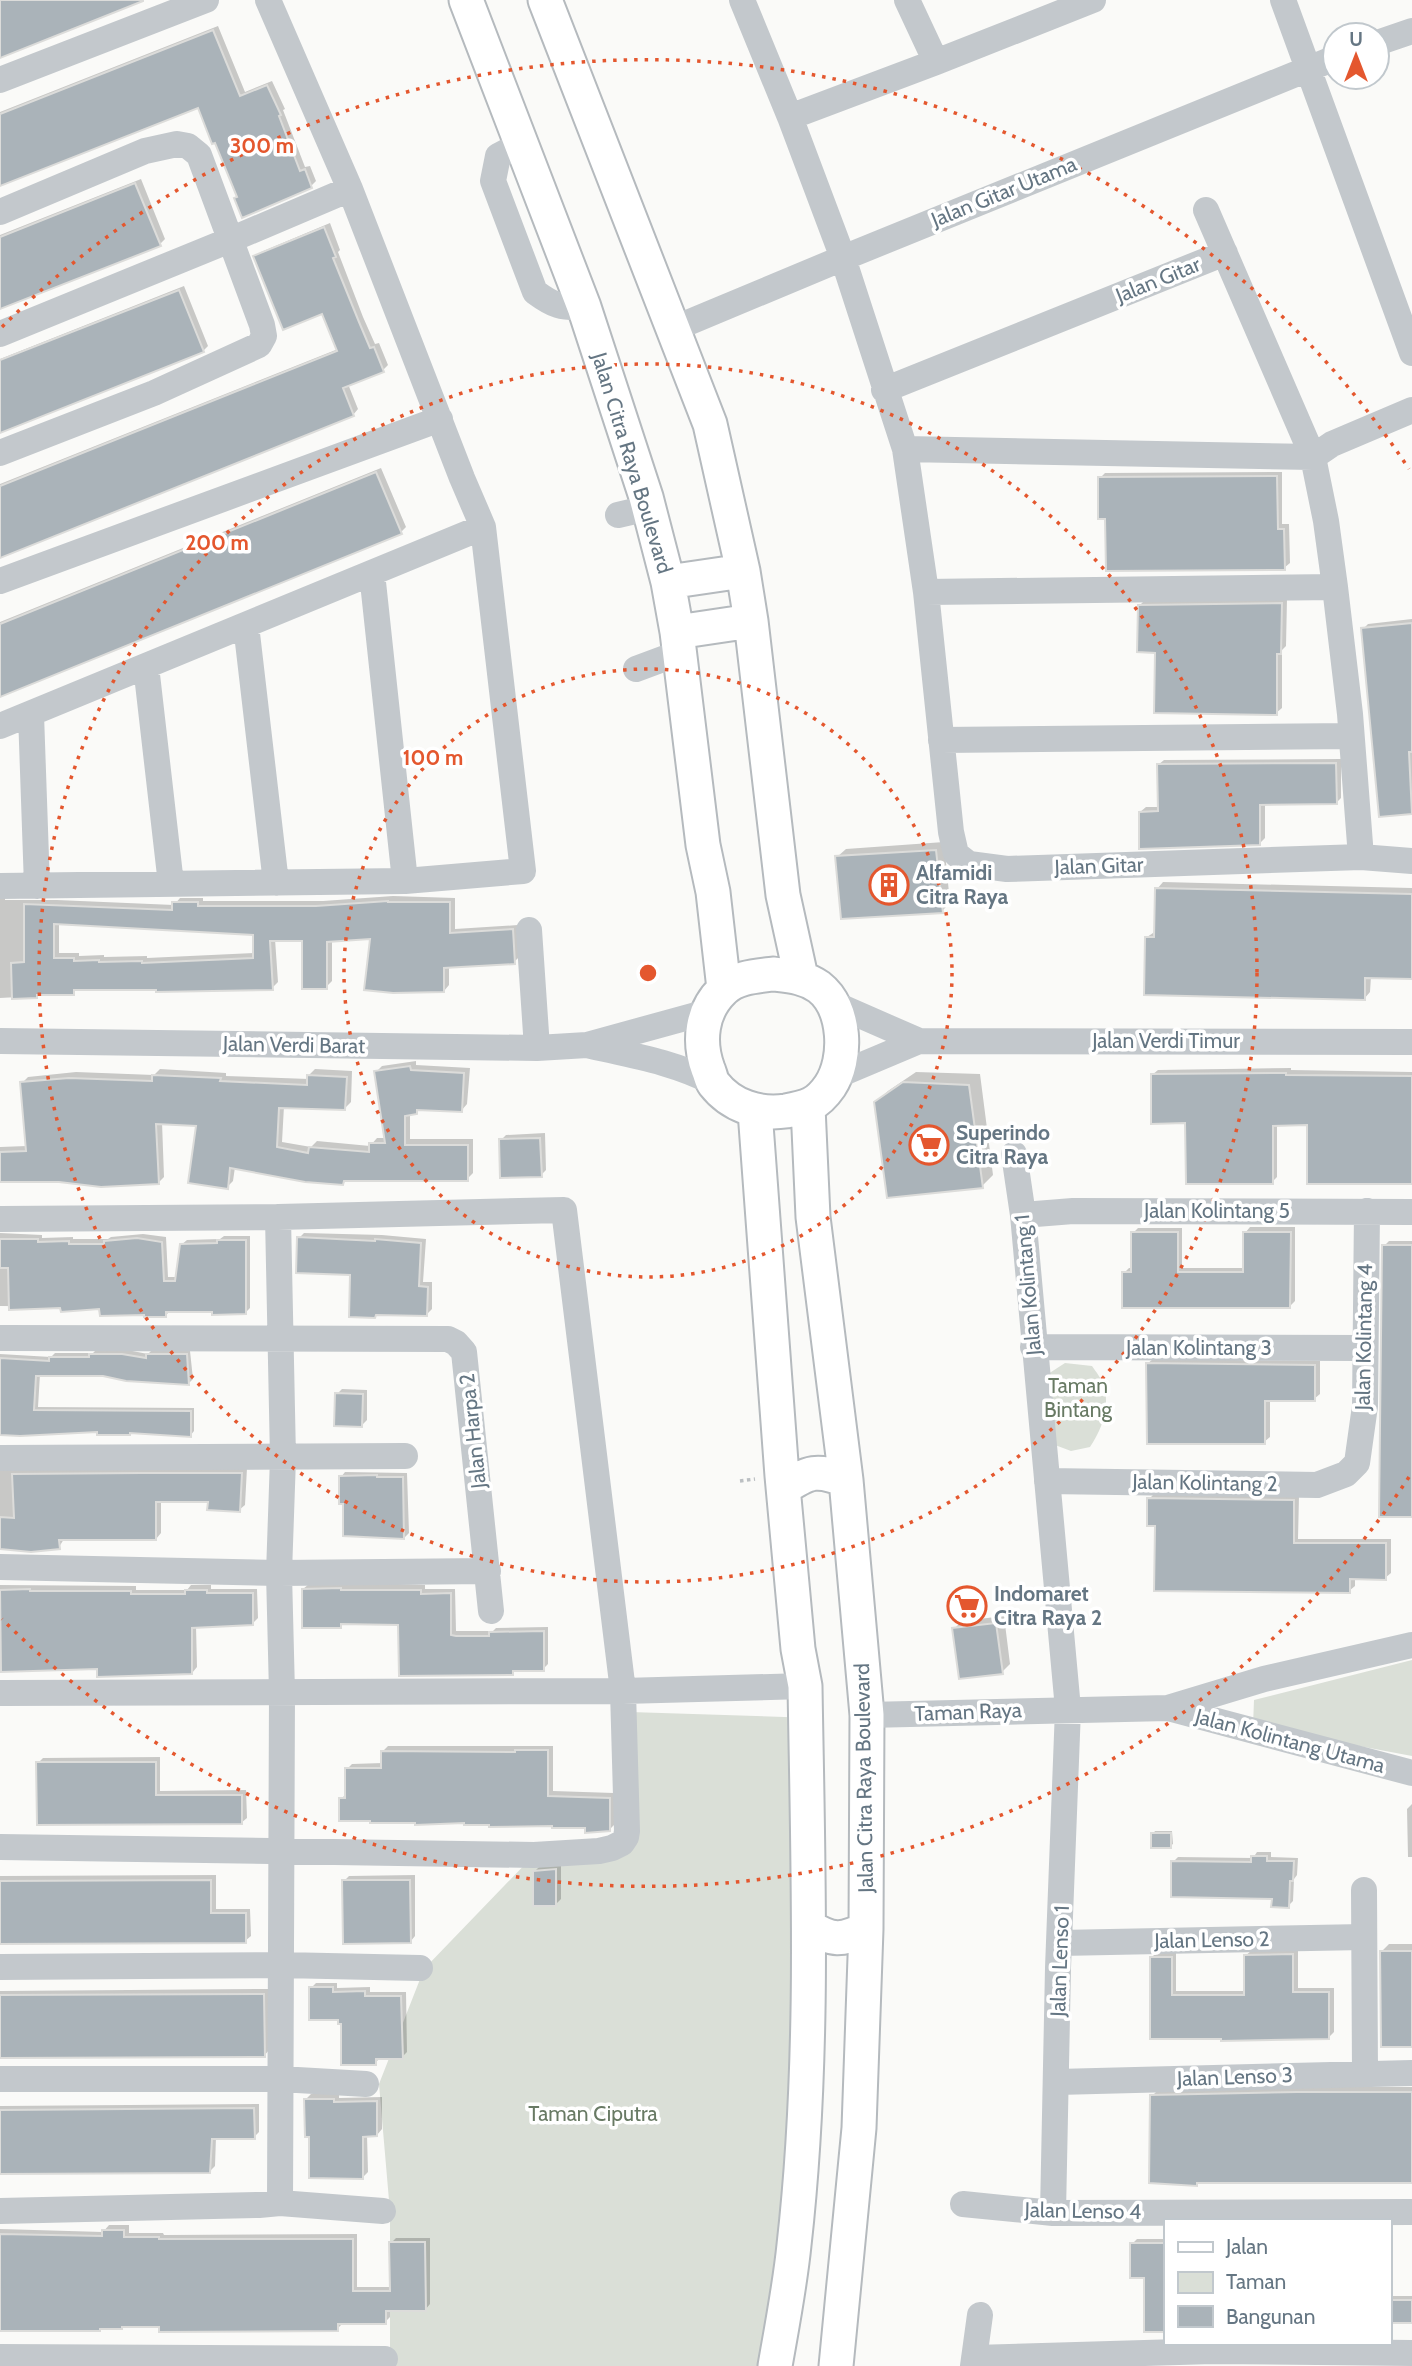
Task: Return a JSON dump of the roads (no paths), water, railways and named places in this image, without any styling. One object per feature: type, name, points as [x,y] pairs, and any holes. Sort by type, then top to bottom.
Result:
[{"type":"main road","name":"Jalan Citra Raya Boulevard","points":[[466,0],[584,307],[633,511],[668,582],[703,845],[713,892],[715,1000]]},
{"type":"main road","points":[[545,0],[710,424],[743,571],[783,895],[802,977]]},
{"type":"main road","points":[[668,582],[743,571]]},
{"type":"main road","points":[[678,643],[751,621]]},
{"type":"main road","points":[[773,974],[802,977],[820,988],[832,1003],[841,1030],[836,1076],[823,1096],[808,1107],[779,1112],[755,1111],[734,1101],[714,1083],[705,1060],[701,1036],[715,1000],[747,977],[773,974]]},
{"type":"main road","name":"Jalan Citra Raya Boulevard","points":[[808,1107],[813,1217],[846,1480],[867,1715],[866,1930],[859,2128],[836,2366]]},
{"type":"main road","points":[[755,1111],[784,1488],[798,1649],[805,1686],[808,1927],[804,2110],[794,2246],[775,2366]]},
{"type":"main road","points":[[784,1488],[815,1471],[827,1472],[846,1480]]},
{"type":"main road","points":[[808,1927],[826,1937],[839,1938],[849,1938],[866,1930]]},
{"type":"street","points":[[0,80],[206,0]]},
{"type":"street","points":[[0,886],[524,882],[483,527],[350,189],[268,0]]},
{"type":"street","name":"Jalan Gitar","points":[[741,0],[790,117],[843,258],[905,449],[926,592],[951,832],[956,854],[969,864],[1007,869],[1361,857],[1412,861]]},
{"type":"street","points":[[907,0],[936,62]]},
{"type":"street","points":[[790,117],[1093,0]]},
{"type":"street","points":[[1283,0],[1412,353]]},
{"type":"street","points":[[1391,38],[1412,31]]},
{"type":"street","name":"Jalan Gitar Utama","points":[[674,329],[1321,63]]},
{"type":"street","points":[[0,212],[145,151],[177,144],[188,146],[199,155],[264,336],[259,345],[153,393],[0,453]]},
{"type":"street","points":[[0,334],[350,189]]},
{"type":"street","points":[[1206,209],[1225,253]]},
{"type":"street","name":"Jalan Gitar","points":[[884,390],[1225,253],[1313,457],[1326,521],[1335,587],[1361,857]]},
{"type":"street","points":[[905,449],[1313,457],[1332,444],[1412,410]]},
{"type":"street","points":[[0,581],[440,419]]},
{"type":"street","points":[[0,726],[483,527]]},
{"type":"street","points":[[372,573],[405,881]]},
{"type":"street","points":[[926,592],[1335,587]]},
{"type":"street","points":[[246,625],[276,883]]},
{"type":"street","points":[[636,669],[678,643]]},
{"type":"street","points":[[146,666],[171,884]]},
{"type":"street","points":[[31,714],[37,886]]},
{"type":"street","points":[[941,740],[1351,736]]},
{"type":"street","points":[[529,930],[537,1048]]},
{"type":"street","name":"Jalan Verdi Barat","points":[[0,1041],[537,1048],[587,1045],[715,1000]]},
{"type":"street","name":"Jalan Verdi Timur","points":[[832,1003],[919,1041]]},
{"type":"street","name":"Jalan Verdi Timur","points":[[836,1076],[919,1041],[1412,1042]]},
{"type":"street","name":"Jalan Verdi Barat","points":[[587,1045],[660,1062],[692,1072],[714,1083]]},
{"type":"street","name":"Jalan Kolintang 1","points":[[1014,1154],[1023,1215],[1068,1709]]},
{"type":"street","points":[[0,1219],[278,1217],[564,1210],[623,1691],[628,1814],[626,1837],[622,1843],[599,1851],[534,1855],[0,1847]]},
{"type":"street","name":"Jalan Kolintang 5","points":[[1023,1215],[1073,1211],[1412,1212]]},
{"type":"street","name":"Jalan Kolintang 4","points":[[1357,1463],[1365,1406],[1367,1211]]},
{"type":"street","points":[[278,1217],[283,1458],[279,1573],[282,1693],[280,2203]]},
{"type":"street","name":"Jalan Harpa 2","points":[[0,1338],[447,1339],[456,1343],[464,1352],[491,1611]]},
{"type":"street","name":"Jalan Kolintang 3","points":[[1034,1347],[1364,1348]]},
{"type":"street","points":[[0,1458],[405,1456]]},
{"type":"street","name":"Jalan Kolintang 2","points":[[1047,1481],[1317,1485],[1346,1474],[1357,1463]]},
{"type":"street","points":[[0,1567],[279,1573],[488,1571]]},
{"type":"street","name":"Jalan Kolintang Utama","points":[[1168,1708],[1264,1679],[1412,1645]]},
{"type":"street","points":[[0,1693],[623,1691],[805,1686]]},
{"type":"street","name":"Jalan Kolintang Utama","points":[[1068,1709],[1168,1708],[1412,1773]]},
{"type":"street","name":"Taman Raya","points":[[867,1715],[1068,1709]]},
{"type":"street","name":"Jalan Lenso 1","points":[[1053,2213],[1068,1709]]},
{"type":"street","points":[[1364,1890],[1365,2074]]},
{"type":"street","name":"Jalan Lenso 2","points":[[1060,1943],[1363,1937]]},
{"type":"street","points":[[0,1968],[281,1965],[420,1968]]},
{"type":"street","name":"Jalan Lenso 3","points":[[1057,2082],[1412,2073]]},
{"type":"street","points":[[0,2079],[280,2079],[366,2084]]},
{"type":"street","points":[[0,2211],[280,2203],[383,2211]]},
{"type":"street","name":"Jalan Lenso 4","points":[[963,2204],[1053,2213],[1412,2212]]},
{"type":"street","points":[[980,2315],[974,2362],[1213,2353],[1412,2353]]},
{"type":"street","points":[[0,2357],[173,2361],[385,2358]]},
{"type":"place","name":"Alfamidi Citra Raya","points":[[889,885]]},
{"type":"place","name":"Superindo Citra Raya","points":[[929,1145]]},
{"type":"place","name":"Indomaret Citra Raya 2","points":[[967,1606]]},
{"type":"park label","name":"Taman Bintang","points":[[1078,1398]]},
{"type":"park label","name":"Taman Ciputra","points":[[593,2114]]}]
